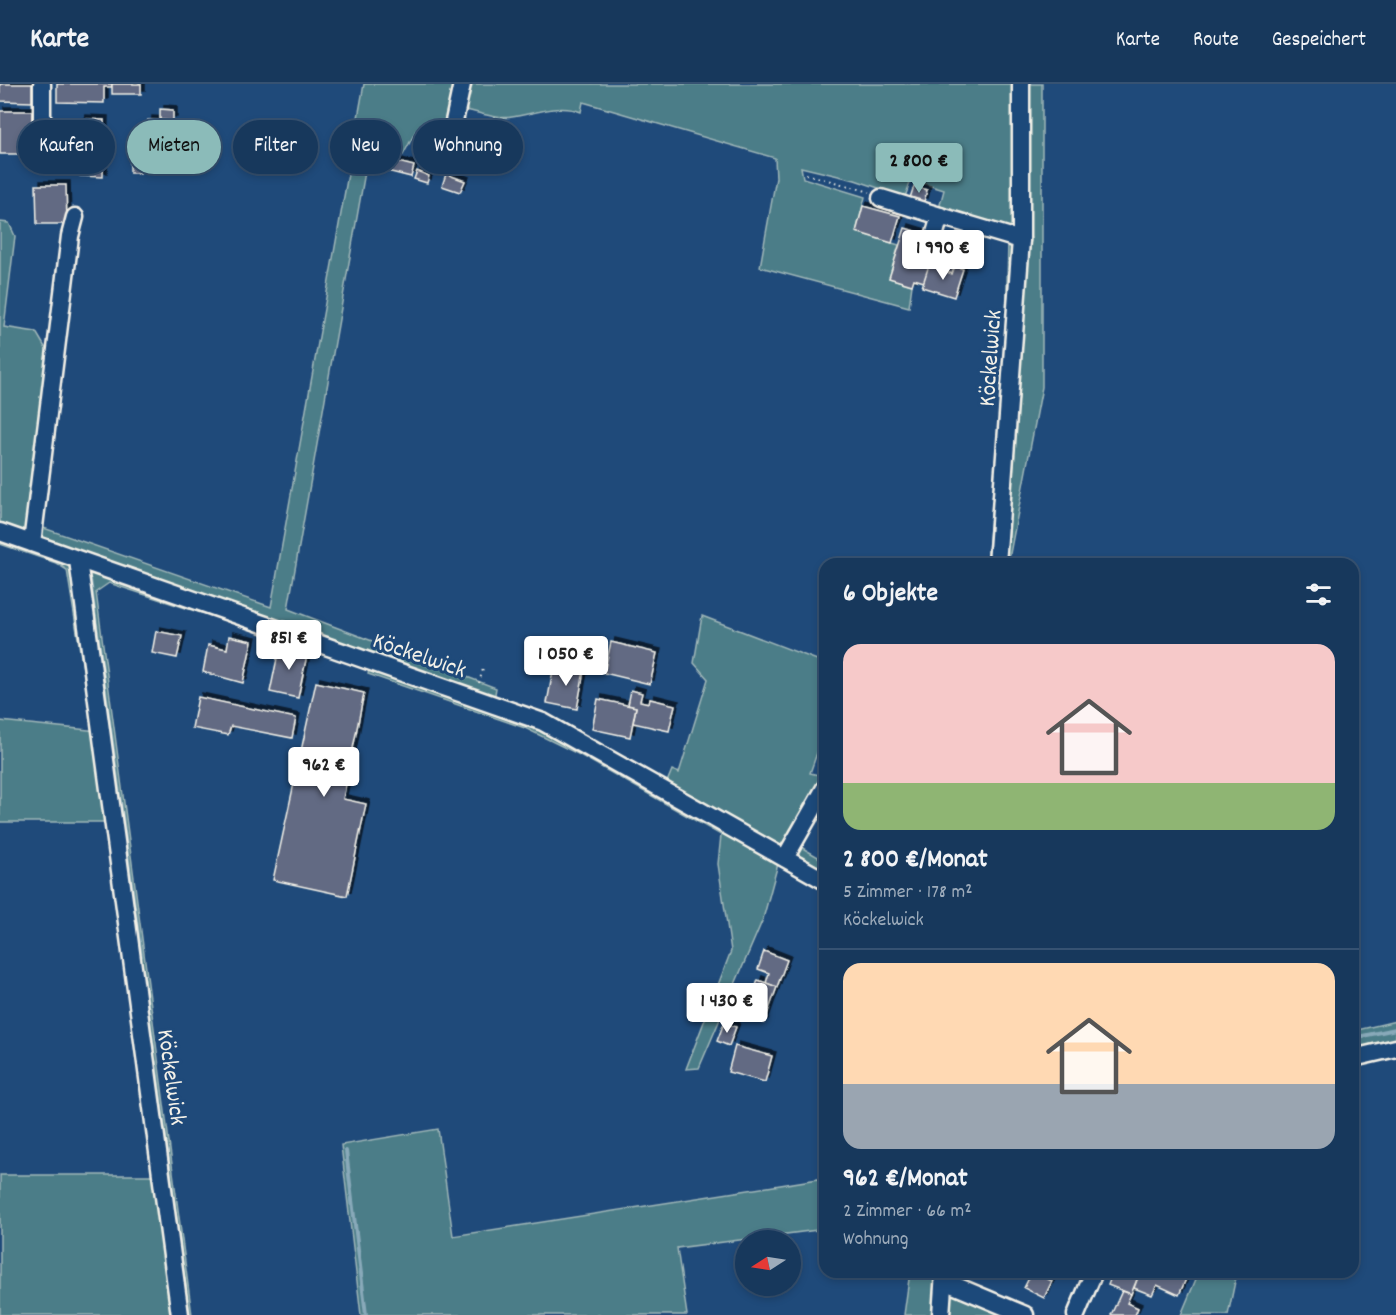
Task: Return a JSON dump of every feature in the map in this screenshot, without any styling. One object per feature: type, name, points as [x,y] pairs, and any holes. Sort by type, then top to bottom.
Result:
[{"type":"street","points":[[42,84],[42,120]]},
{"type":"street","points":[[454,120],[462,84]]},
{"type":"street","name":"Köckelwick","points":[[998,558],[1021,240],[1021,84]]},
{"type":"street","points":[[880,198],[1021,240]]},
{"type":"street","points":[[928,257],[940,216]]},
{"type":"street","points":[[32,543],[70,236],[75,217]]},
{"type":"street","name":"Köckelwick","points":[[0,532],[543,722],[819,878]]},
{"type":"street","name":"Köckelwick","points":[[78,560],[180,1315]]},
{"type":"street","points":[[785,858],[819,798]]},
{"type":"street","points":[[1359,1057],[1396,1048]]},
{"type":"street","points":[[941,1315],[944,1278]]},
{"type":"street","points":[[948,1278],[1025,1315]]},
{"type":"street","points":[[1076,1315],[1091,1278]]},
{"type":"path","points":[[806,174],[869,192],[880,198]]},
{"type":"green space","points":[[364,84],[458,84],[450,120],[413,120],[413,137],[403,155],[401,155],[401,120],[358,120]]},
{"type":"green space","points":[[466,84],[1016,84],[1014,231],[938,212],[944,190],[911,180],[905,197],[855,180],[801,167],[803,178],[865,197],[856,232],[899,245],[889,278],[912,285],[909,307],[760,267],[776,178],[775,158],[583,102],[581,112],[555,109],[506,118],[460,109]]},
{"type":"green space","points":[[1026,84],[1042,84],[1042,387],[1009,558],[1002,558]]},
{"type":"green space","points":[[348,174],[365,174],[288,609],[496,688],[494,700],[39,541],[38,526],[271,607]]},
{"type":"green space","points":[[0,222],[9,223],[15,236],[4,327],[36,332],[49,354],[30,523],[22,534],[0,526]]},
{"type":"green space","points":[[1008,241],[1013,244],[993,558],[987,558],[1006,331]]},
{"type":"green space","points":[[0,537],[73,564],[95,713],[90,713],[67,570],[56,563],[0,544]]},
{"type":"green space","points":[[90,571],[201,610],[201,613],[109,583],[96,592],[192,1315],[183,1315],[86,576]]},
{"type":"green space","points":[[702,616],[819,661],[819,747],[810,773],[819,775],[819,789],[816,798],[782,853],[665,787],[672,770],[679,773],[708,679],[694,663]]},
{"type":"green space","points":[[370,666],[523,720],[779,860],[763,919],[699,1068],[686,1069],[731,951],[718,864],[721,835],[580,755],[525,728],[368,674]]},
{"type":"green space","points":[[0,721],[98,731],[111,822],[0,822]]},
{"type":"green space","points":[[799,846],[819,858],[819,875],[791,859]]},
{"type":"green space","points":[[1396,1021],[1396,1043],[1359,1052],[1359,1030]]},
{"type":"green space","points":[[438,1129],[453,1236],[819,1179],[819,1230],[801,1232],[801,1230],[735,1230],[735,1241],[677,1248],[687,1315],[361,1315],[341,1145]]},
{"type":"green space","points":[[0,1175],[155,1175],[175,1315],[0,1315]]},
{"type":"green space","points":[[909,1278],[938,1278],[935,1315],[904,1315]]},
{"type":"green space","points":[[1196,1278],[1236,1278],[1228,1315],[1181,1315]]},
{"type":"green space","points":[[955,1292],[1009,1315],[946,1315],[950,1294]]},
{"type":"building","points":[[0,84],[32,84],[32,102],[0,101]]},
{"type":"building","points":[[57,84],[112,84],[112,87],[104,87],[104,103],[57,102]]},
{"type":"building","points":[[112,84],[141,84],[141,94],[112,94]]},
{"type":"building","points":[[160,109],[173,110],[173,120],[160,120]]},
{"type":"building","points":[[0,111],[32,111],[32,120],[18,120],[18,154],[0,154]]},
{"type":"building","points":[[401,163],[413,166],[411,177],[399,174],[401,174]]},
{"type":"building","points":[[80,174],[103,174],[103,177],[80,176]]},
{"type":"building","points":[[416,174],[429,176],[427,183],[414,179]]},
{"type":"building","points":[[446,174],[465,181],[460,192],[442,186]]},
{"type":"building","points":[[36,185],[66,185],[67,224],[37,224]]},
{"type":"building","points":[[914,186],[927,190],[924,202],[910,198]]},
{"type":"building","points":[[863,206],[900,216],[892,243],[856,232]]},
{"type":"building","points":[[905,228],[928,235],[920,261],[930,265],[924,282],[914,279],[912,285],[889,278]]},
{"type":"building","points":[[948,264],[955,266],[952,274],[946,272]]},
{"type":"building","points":[[929,265],[952,274],[955,266],[963,269],[954,297],[922,287]]},
{"type":"building","points":[[156,631],[182,636],[177,658],[152,653]]},
{"type":"building","points":[[229,636],[252,641],[243,683],[203,672],[208,645],[227,649]]},
{"type":"building","points":[[611,642],[657,653],[650,684],[604,673]]},
{"type":"building","points":[[280,644],[308,650],[298,698],[270,692]]},
{"type":"building","points":[[554,665],[584,671],[577,709],[547,703]]},
{"type":"building","points":[[316,682],[364,693],[343,799],[366,804],[347,896],[273,880]]},
{"type":"building","points":[[631,690],[642,693],[640,701],[649,703],[650,699],[675,705],[669,731],[633,723],[636,707],[628,705]]},
{"type":"building","points":[[198,697],[296,718],[292,738],[231,726],[228,735],[192,728]]},
{"type":"building","points":[[598,699],[636,707],[630,737],[592,729]]},
{"type":"building","points":[[764,951],[787,960],[777,987],[766,983],[769,973],[758,969]]},
{"type":"building","points":[[758,980],[777,987],[764,1023],[739,1014],[746,995],[752,997]]},
{"type":"building","points":[[724,1023],[736,1027],[729,1046],[717,1041]]},
{"type":"building","points":[[735,1046],[772,1056],[765,1082],[728,1072]]},
{"type":"building","points":[[1029,1278],[1045,1278],[1052,1281],[1044,1298],[1024,1288]]},
{"type":"building","points":[[1111,1278],[1138,1278],[1131,1294],[1108,1285]]},
{"type":"building","points":[[1138,1278],[1186,1278],[1179,1295],[1157,1285],[1152,1295],[1134,1288]]},
{"type":"building","points":[[1122,1291],[1131,1294],[1127,1303],[1138,1308],[1135,1315],[1111,1315]]},
{"type":"waterway","points":[[90,580],[141,956]]},
{"type":"waterway","points":[[142,968],[153,1048]]},
{"type":"waterway","points":[[1359,1037],[1396,1029]]},
{"type":"waterway","points":[[155,1062],[185,1289]]},
{"type":"waterway","points":[[346,1151],[366,1315]]},
{"type":"waterway","points":[[187,1303],[189,1315]]}]
